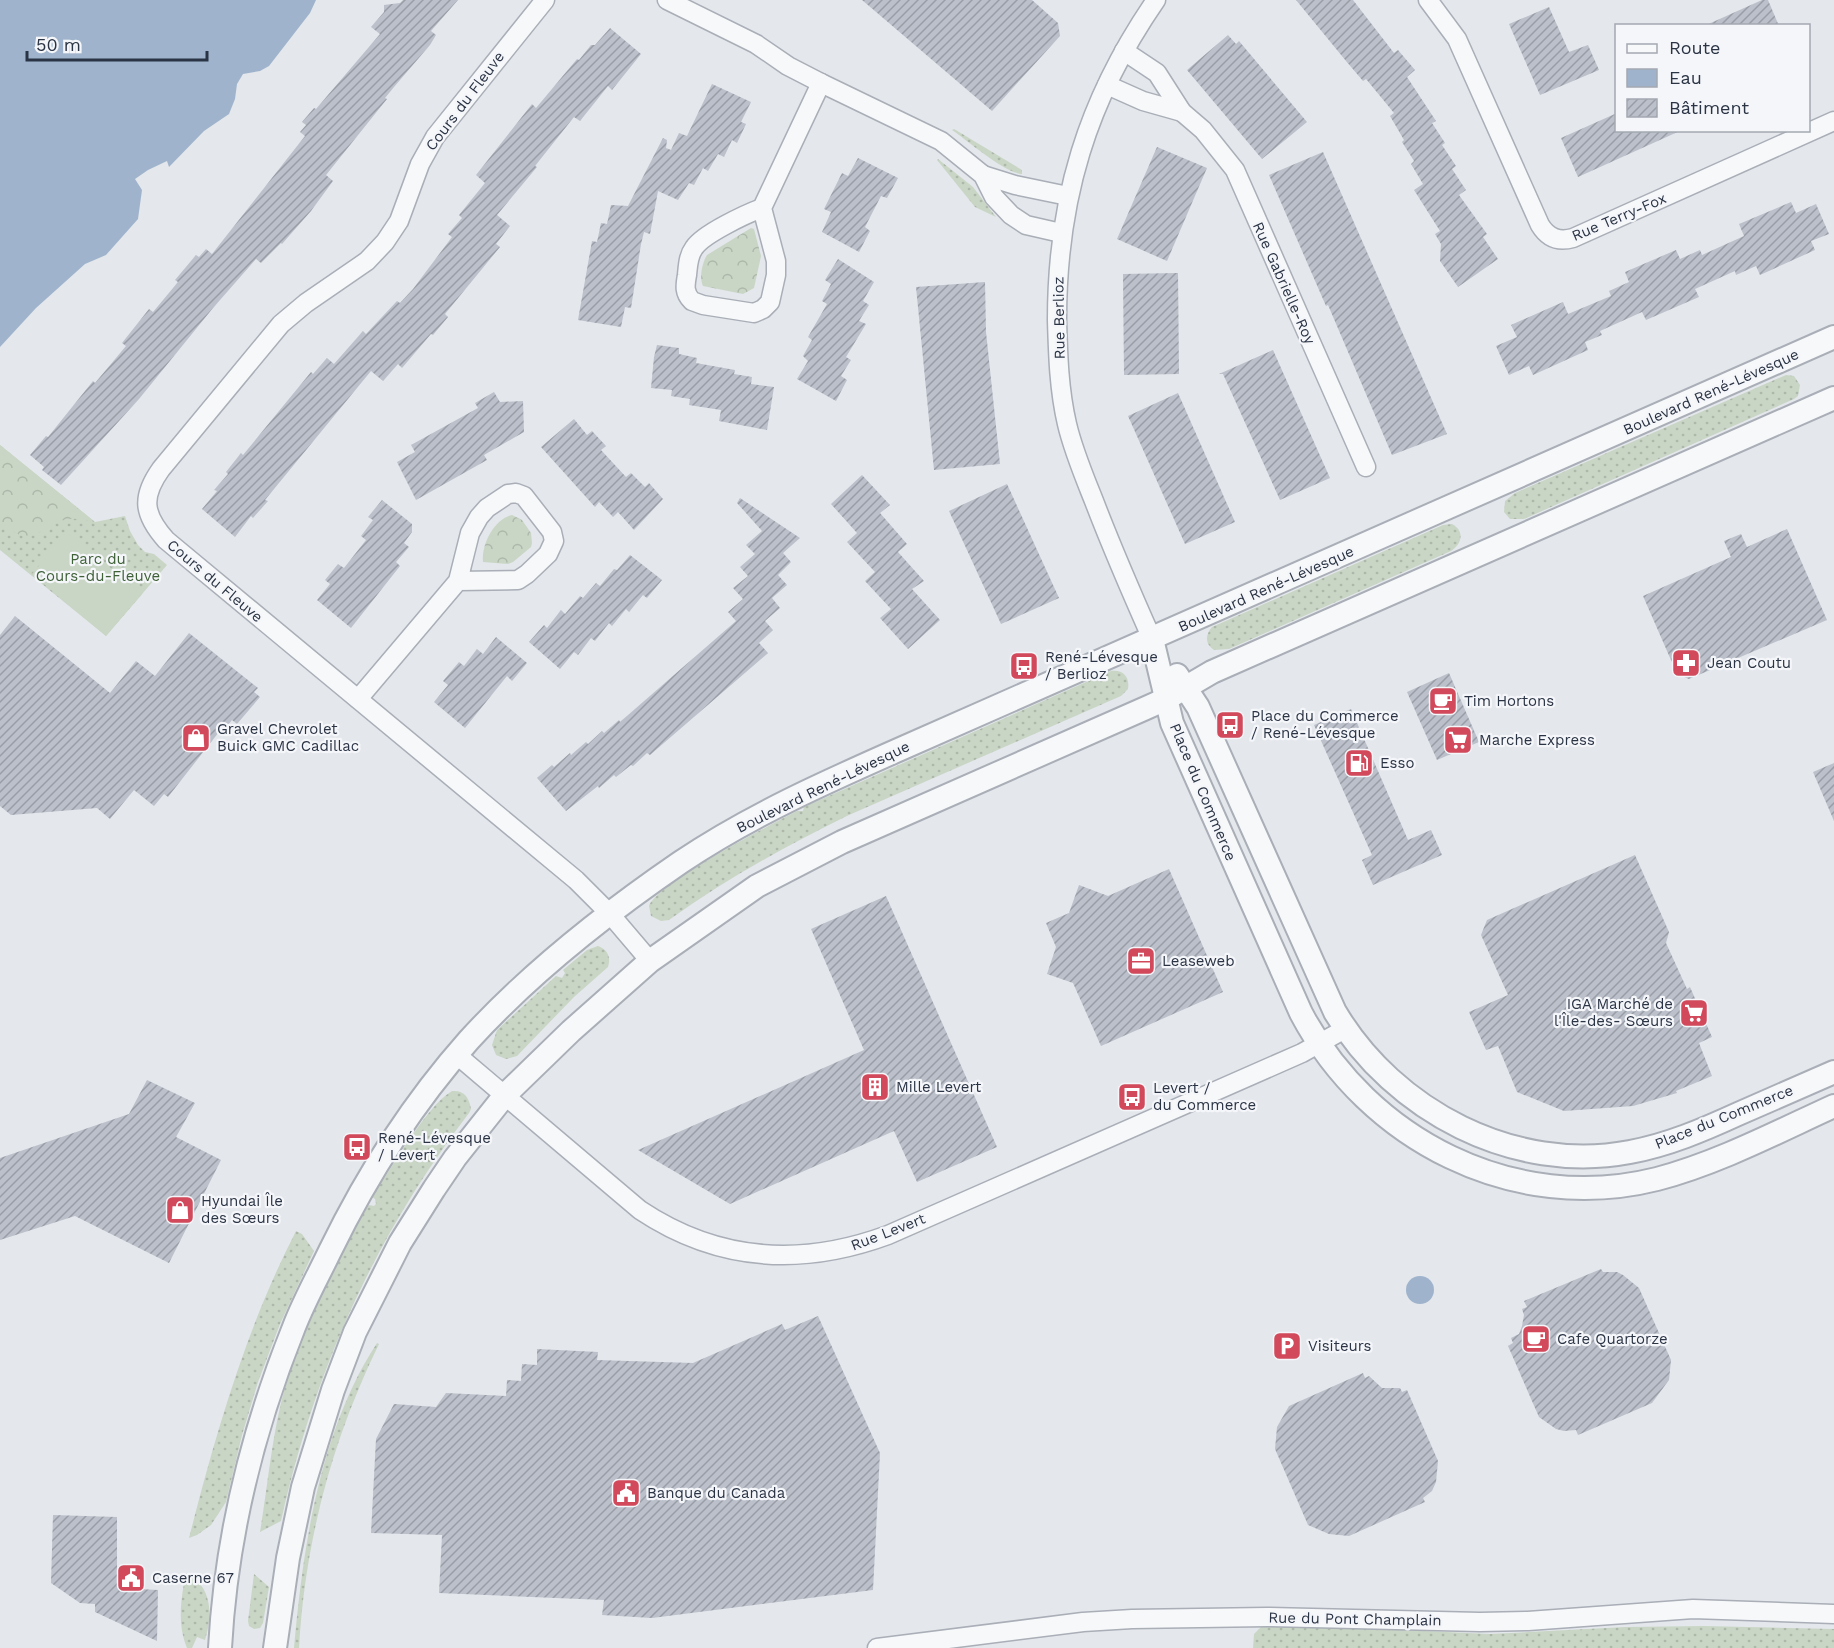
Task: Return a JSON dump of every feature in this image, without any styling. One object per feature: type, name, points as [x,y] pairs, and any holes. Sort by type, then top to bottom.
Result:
[{"type":"street","name":"Cours du Fleuve","points":[[545,0],[435,137],[420,164],[399,221],[385,242],[367,261],[306,303],[269,336],[167,460],[153,479],[147,493],[150,516],[166,540],[576,880],[610,914],[650,961]]},
{"type":"street","points":[[667,0],[756,44],[788,66],[821,83],[942,141],[982,174],[1016,185],[1068,196]]},
{"type":"street","name":"Rue Berlioz","points":[[1152,639],[1098,512],[1079,463],[1067,422],[1060,375],[1058,279],[1068,196],[1086,137],[1107,85],[1156,0]]},
{"type":"street","name":"Rue Terry-Fox","points":[[1428,0],[1457,39],[1540,225],[1546,234],[1557,239],[1573,238],[1809,132]]},
{"type":"street","name":"Rue Gabrielle-Roy","points":[[1125,51],[1157,73],[1182,112],[1203,130],[1234,170],[1365,467]]},
{"type":"street","points":[[762,208],[744,215],[693,248],[689,258],[685,289],[692,301],[703,305],[754,313],[767,306],[771,297],[776,261],[762,208],[821,83]]},
{"type":"street","name":"Rue Gabrielle-Roy","points":[[1107,85],[1143,101],[1182,112]]},
{"type":"street","name":"Rue Terry-Fox","points":[[1810,132],[1834,121]]},
{"type":"street","points":[[982,174],[994,197],[1011,215],[1026,225],[1062,233]]},
{"type":"street","name":"Boulevard René-Lévesque","points":[[220,1648],[229,1562],[243,1485],[266,1404],[295,1324],[337,1236],[372,1172],[409,1117],[468,1041],[537,974],[610,914],[680,863],[763,813],[854,769],[1834,338]]},
{"type":"street","points":[[275,1648],[288,1558],[303,1487],[330,1398],[355,1332],[396,1251],[454,1158],[506,1095],[570,1030],[650,961],[737,899],[842,842],[1176,693],[1212,672],[1834,398]]},
{"type":"street","points":[[358,699],[458,581],[470,533],[487,507],[508,494],[524,496],[552,532],[554,541],[548,554],[518,580],[458,581]]},
{"type":"street","name":"Place du Commerce","points":[[1152,639],[1176,693],[1203,716],[1320,983],[1345,1029],[1384,1075],[1416,1101],[1447,1121],[1492,1140],[1530,1150],[1560,1155],[1628,1153],[1672,1142],[1834,1072]]},
{"type":"street","name":"Place du Commerce","points":[[1176,693],[1172,723],[1296,1003],[1318,1044],[1341,1074],[1369,1103],[1400,1128],[1431,1148],[1485,1171],[1513,1179],[1546,1185],[1604,1187],[1655,1180],[1722,1156],[1834,1106]]},
{"type":"street","name":"Rue Levert","points":[[457,1055],[640,1210],[676,1232],[697,1241],[737,1251],[799,1255],[843,1250],[888,1235],[1318,1044],[1345,1029]]},
{"type":"street","name":"Rue du Pont Champlain","points":[[878,1648],[1083,1622],[1172,1617],[1497,1622],[1693,1609],[1834,1614]]},
{"type":"green space","points":[[954,129],[1022,170],[1022,174],[997,163],[952,130]]},
{"type":"green space","points":[[938,159],[973,187],[996,217],[975,207]]},
{"type":"green space","points":[[751,228],[754,229],[761,256],[754,288],[743,294],[703,286],[702,270],[707,255]]},
{"type":"green space","points":[[1786,375],[1794,376],[1800,385],[1798,396],[1794,399],[1524,519],[1510,519],[1504,512],[1505,501],[1515,493]]},
{"type":"green space","name":"Parc du Cours-du-Fleuve","points":[[0,445],[95,522],[125,516],[138,545],[167,565],[106,636],[0,550]]},
{"type":"green space","points":[[0,445],[95,522],[77,519],[63,520],[38,533],[24,536],[0,522]]},
{"type":"green space","points":[[512,515],[522,520],[531,533],[531,547],[508,564],[483,562],[484,548],[494,527]]},
{"type":"green space","points":[[1452,524],[1459,530],[1460,541],[1451,551],[1229,649],[1214,650],[1209,645],[1207,636],[1212,627],[1443,525]]},
{"type":"green space","points":[[67,532],[142,594],[106,636],[32,574]]},
{"type":"green space","points":[[1111,671],[1119,671],[1127,678],[1128,689],[1121,696],[849,815],[757,864],[669,920],[661,921],[651,916],[649,906],[673,883],[741,841],[797,811],[803,811],[804,807]]},
{"type":"green space","points":[[598,946],[608,954],[608,967],[574,997],[517,1056],[506,1059],[496,1055],[492,1045],[497,1030],[556,976],[562,978],[565,973],[563,970],[587,950]]},
{"type":"green space","points":[[452,1091],[465,1095],[471,1109],[405,1207],[352,1306],[312,1410],[281,1521],[260,1532],[273,1441],[285,1387],[309,1321],[360,1218],[369,1205],[376,1204],[372,1197],[420,1124],[431,1110]]},
{"type":"green space","points":[[296,1231],[302,1234],[314,1251],[280,1324],[258,1382],[242,1435],[226,1502],[211,1525],[189,1538],[210,1459],[247,1343]]},
{"type":"green space","points":[[377,1343],[379,1344],[348,1417],[324,1492],[307,1569],[299,1648],[294,1648],[309,1530],[328,1451],[357,1377]]},
{"type":"green space","points":[[186,1573],[201,1585],[206,1593],[209,1611],[205,1640],[197,1637],[192,1648],[187,1648],[181,1620],[181,1601]]},
{"type":"green space","points":[[254,1574],[269,1587],[263,1623],[260,1628],[254,1629],[249,1626],[248,1621]]},
{"type":"green space","points":[[1263,1625],[1490,1634],[1626,1627],[1834,1629],[1834,1648],[1253,1648],[1254,1634]]},
{"type":"water","points":[[0,0],[316,0],[310,13],[269,66],[260,71],[243,74],[237,84],[235,99],[229,114],[204,131],[169,167],[167,161],[135,179],[142,190],[138,219],[106,255],[85,264],[36,308],[0,347]]},
{"type":"water","points":[[1420,1276],[1430,1280],[1434,1290],[1430,1300],[1420,1304],[1410,1300],[1406,1290],[1410,1280]]},
{"type":"building","points":[[403,0],[458,0],[431,31],[436,35],[430,45],[385,98],[387,99],[326,175],[333,181],[311,211],[282,244],[261,263],[256,259],[139,399],[61,485],[42,470],[44,467],[30,455],[126,346],[122,343],[149,309],[153,312],[178,282],[175,280],[196,255],[199,257],[206,249],[212,254],[305,136],[300,132],[306,125],[302,122],[314,108],[316,109],[380,34],[371,27],[384,12],[384,5],[400,3]]},
{"type":"building","points":[[862,0],[1032,0],[1058,23],[1060,36],[992,111]]},
{"type":"building","points":[[1296,0],[1353,0],[1394,53],[1398,50],[1415,70],[1407,77],[1436,121],[1432,123],[1445,143],[1442,145],[1456,166],[1452,169],[1466,190],[1459,195],[1487,234],[1483,237],[1498,259],[1458,287],[1440,261],[1441,244],[1435,234],[1440,231],[1414,190],[1423,184],[1411,164],[1414,161],[1402,142],[1404,140],[1390,116],[1394,113],[1366,79],[1363,81]]},
{"type":"building","points":[[1762,0],[1768,0],[1778,24],[1708,24]]},
{"type":"building","points":[[1549,7],[1569,52],[1588,45],[1599,70],[1540,95],[1509,24]]},
{"type":"building","points":[[610,28],[641,54],[612,90],[608,86],[580,121],[574,117],[497,215],[510,226],[496,244],[500,247],[445,314],[448,317],[402,368],[398,364],[383,381],[371,371],[265,500],[268,501],[253,518],[251,516],[235,537],[202,509],[217,491],[214,490],[228,474],[226,472],[241,453],[243,455],[311,372],[313,374],[327,358],[334,364],[363,331],[366,334],[397,301],[400,303],[413,289],[452,237],[448,234],[462,218],[459,215],[485,183],[476,175],[532,104],[536,108],[577,59],[579,60],[591,45],[595,45]]},
{"type":"building","points":[[1228,35],[1236,44],[1239,41],[1307,122],[1262,159],[1187,70]]},
{"type":"building","points":[[712,84],[751,102],[741,122],[746,124],[737,143],[732,140],[724,157],[718,154],[708,171],[703,168],[694,185],[689,183],[678,200],[658,191],[650,234],[644,232],[641,244],[631,308],[625,307],[621,327],[578,320],[592,241],[597,242],[601,223],[607,224],[611,205],[628,206],[663,138],[667,140],[666,148],[671,150],[679,133],[687,136]]},
{"type":"building","points":[[1615,114],[1615,132],[1678,132],[1578,177],[1561,138]]},
{"type":"building","points":[[1157,147],[1207,168],[1167,261],[1117,239]]},
{"type":"building","points":[[1323,152],[1447,434],[1392,455],[1269,175]]},
{"type":"building","points":[[858,158],[898,178],[887,198],[881,196],[865,227],[870,231],[859,252],[822,232],[831,212],[824,209],[842,173],[848,176]]},
{"type":"building","points":[[1791,202],[1796,213],[1816,204],[1829,234],[1811,241],[1815,250],[1760,275],[1756,266],[1736,275],[1735,271],[1695,289],[1699,297],[1646,320],[1642,312],[1600,331],[1602,335],[1585,342],[1588,350],[1533,375],[1529,366],[1509,375],[1496,346],[1517,337],[1511,325],[1563,302],[1568,314],[1611,296],[1609,291],[1629,282],[1625,272],[1676,250],[1680,259],[1700,250],[1702,255],[1744,236],[1739,224]]},
{"type":"building","points":[[838,259],[874,282],[863,301],[869,305],[859,321],[866,324],[846,357],[851,360],[841,376],[847,380],[836,401],[797,379],[808,361],[803,356],[812,340],[808,337],[827,304],[822,301],[831,284],[825,280]]},
{"type":"building","points":[[1178,273],[1179,374],[1124,375],[1123,274]]},
{"type":"building","points":[[985,282],[986,332],[1000,464],[934,470],[916,287]]},
{"type":"building","points":[[657,345],[679,348],[679,354],[697,358],[696,363],[735,370],[734,374],[752,377],[751,384],[774,387],[767,430],[719,421],[721,410],[689,405],[690,399],[671,396],[672,390],[651,388]]},
{"type":"building","points":[[1273,350],[1330,478],[1280,500],[1223,374],[1219,374]]},
{"type":"building","points":[[494,392],[500,402],[523,401],[524,432],[484,455],[487,460],[416,500],[397,462],[415,452],[411,445],[478,408],[475,403]]},
{"type":"building","points":[[1178,393],[1235,522],[1185,544],[1128,416]]},
{"type":"building","points":[[574,419],[587,435],[592,431],[606,446],[601,450],[626,477],[631,473],[645,487],[649,483],[663,499],[634,530],[618,512],[613,517],[599,502],[595,507],[541,447]]},
{"type":"building","points":[[862,475],[890,505],[880,513],[907,544],[898,552],[924,581],[912,589],[940,620],[908,649],[880,618],[891,609],[865,581],[875,572],[847,542],[857,533],[831,504]]},
{"type":"building","points":[[1007,484],[1059,598],[1001,624],[949,511]]},
{"type":"building","points":[[740,498],[800,538],[783,553],[791,562],[778,575],[787,585],[772,598],[780,608],[765,621],[773,630],[759,643],[768,653],[650,755],[647,753],[633,766],[631,765],[616,777],[614,775],[566,811],[537,778],[586,742],[588,744],[602,731],[604,733],[619,720],[620,722],[736,621],[728,612],[743,599],[733,588],[748,576],[740,567],[755,554],[746,545],[762,531],[737,503]]},
{"type":"building","points":[[382,500],[412,524],[412,532],[404,543],[409,547],[396,562],[400,566],[351,628],[317,600],[330,584],[325,580],[338,564],[344,568],[366,540],[361,536],[373,520],[368,517]]},
{"type":"building","points":[[1787,529],[1827,620],[1689,679],[1672,672],[1674,667],[1643,596],[1731,557],[1724,541],[1741,534],[1747,547]]},
{"type":"building","points":[[630,555],[662,580],[647,598],[643,595],[629,612],[626,609],[612,626],[609,623],[595,641],[591,638],[578,655],[574,652],[560,669],[529,642],[544,625],[547,628],[561,610],[565,614],[580,596],[583,598],[596,583],[600,586]]},
{"type":"building","points":[[15,616],[110,693],[136,661],[155,676],[189,633],[258,688],[254,692],[260,697],[237,724],[232,720],[228,725],[226,723],[168,797],[164,794],[154,806],[134,790],[110,819],[97,808],[11,815],[0,806],[0,635]]},
{"type":"building","points":[[496,637],[527,663],[512,681],[507,676],[465,728],[434,702],[448,685],[443,681],[459,662],[464,666],[477,649],[483,654]]},
{"type":"building","points":[[1449,673],[1479,742],[1437,760],[1407,692]]},
{"type":"building","points":[[1351,709],[1408,840],[1431,830],[1442,855],[1373,885],[1362,860],[1372,855],[1314,725]]},
{"type":"building","points":[[1834,763],[1834,821],[1813,772]]},
{"type":"building","points":[[1635,855],[1669,932],[1666,943],[1687,989],[1690,987],[1712,1037],[1699,1043],[1712,1076],[1676,1091],[1677,1093],[1633,1106],[1564,1111],[1517,1092],[1498,1046],[1486,1050],[1469,1012],[1508,995],[1481,935],[1487,920]]},
{"type":"building","points":[[1169,869],[1223,992],[1101,1046],[1073,983],[1047,974],[1056,947],[1046,923],[1069,913],[1079,885],[1108,896]]},
{"type":"building","name":"Mille Levert","points":[[886,896],[997,1147],[917,1182],[894,1131],[730,1204],[638,1150],[864,1050],[811,929]]},
{"type":"building","points":[[147,1080],[195,1103],[176,1137],[221,1160],[169,1263],[75,1216],[0,1240],[0,1158],[129,1114]]},
{"type":"building","points":[[1601,1269],[1603,1272],[1617,1272],[1623,1275],[1639,1288],[1671,1360],[1669,1380],[1652,1403],[1578,1435],[1576,1430],[1556,1429],[1539,1417],[1508,1346],[1513,1343],[1511,1338],[1519,1334],[1522,1326],[1524,1315],[1522,1309],[1527,1307],[1524,1301]]},
{"type":"building","name":"Banque du Canada","points":[[818,1316],[880,1453],[873,1590],[652,1618],[602,1615],[604,1600],[439,1593],[442,1535],[371,1533],[376,1439],[394,1404],[436,1407],[446,1393],[506,1396],[507,1380],[521,1381],[522,1364],[537,1365],[537,1349],[598,1352],[597,1360],[693,1363],[782,1324],[785,1330]]},
{"type":"building","points":[[1363,1373],[1365,1378],[1369,1376],[1382,1388],[1400,1388],[1402,1392],[1407,1390],[1438,1461],[1436,1482],[1432,1491],[1423,1498],[1425,1502],[1349,1536],[1329,1534],[1308,1525],[1275,1449],[1277,1427],[1289,1406]]},
{"type":"building","points":[[53,1515],[117,1517],[117,1573],[140,1573],[140,1589],[158,1590],[157,1641],[95,1612],[95,1604],[80,1603],[51,1583]]},
{"type":"place","name":"Jean Coutu","points":[[1686,663]]},
{"type":"place","name":"René-Lévesque / Berlioz","points":[[1024,666]]},
{"type":"place","name":"Tim Hortons","points":[[1443,701]]},
{"type":"place","name":"Place du Commerce / René-Lévesque","points":[[1230,725]]},
{"type":"place","name":"Gravel Chevrolet Buick GMC Cadillac","points":[[196,738]]},
{"type":"place","name":"Marche Express","points":[[1458,740]]},
{"type":"place","name":"Esso","points":[[1359,763]]},
{"type":"place","name":"Leaseweb","points":[[1141,961]]},
{"type":"place","name":"IGA Marché de l'Île-des- Sœurs","points":[[1694,1013]]},
{"type":"place","name":"Mille Levert","points":[[875,1087]]},
{"type":"place","name":"Levert / du Commerce","points":[[1132,1097]]},
{"type":"place","name":"René-Lévesque / Levert","points":[[357,1147]]},
{"type":"place","name":"Hyundai Île des Sœurs","points":[[180,1210]]},
{"type":"place","name":"Cafe Quartorze","points":[[1536,1339]]},
{"type":"place","name":"Visiteurs","points":[[1287,1346]]},
{"type":"place","name":"Banque du Canada","points":[[626,1493]]},
{"type":"place","name":"Caserne 67","points":[[131,1578]]}]
